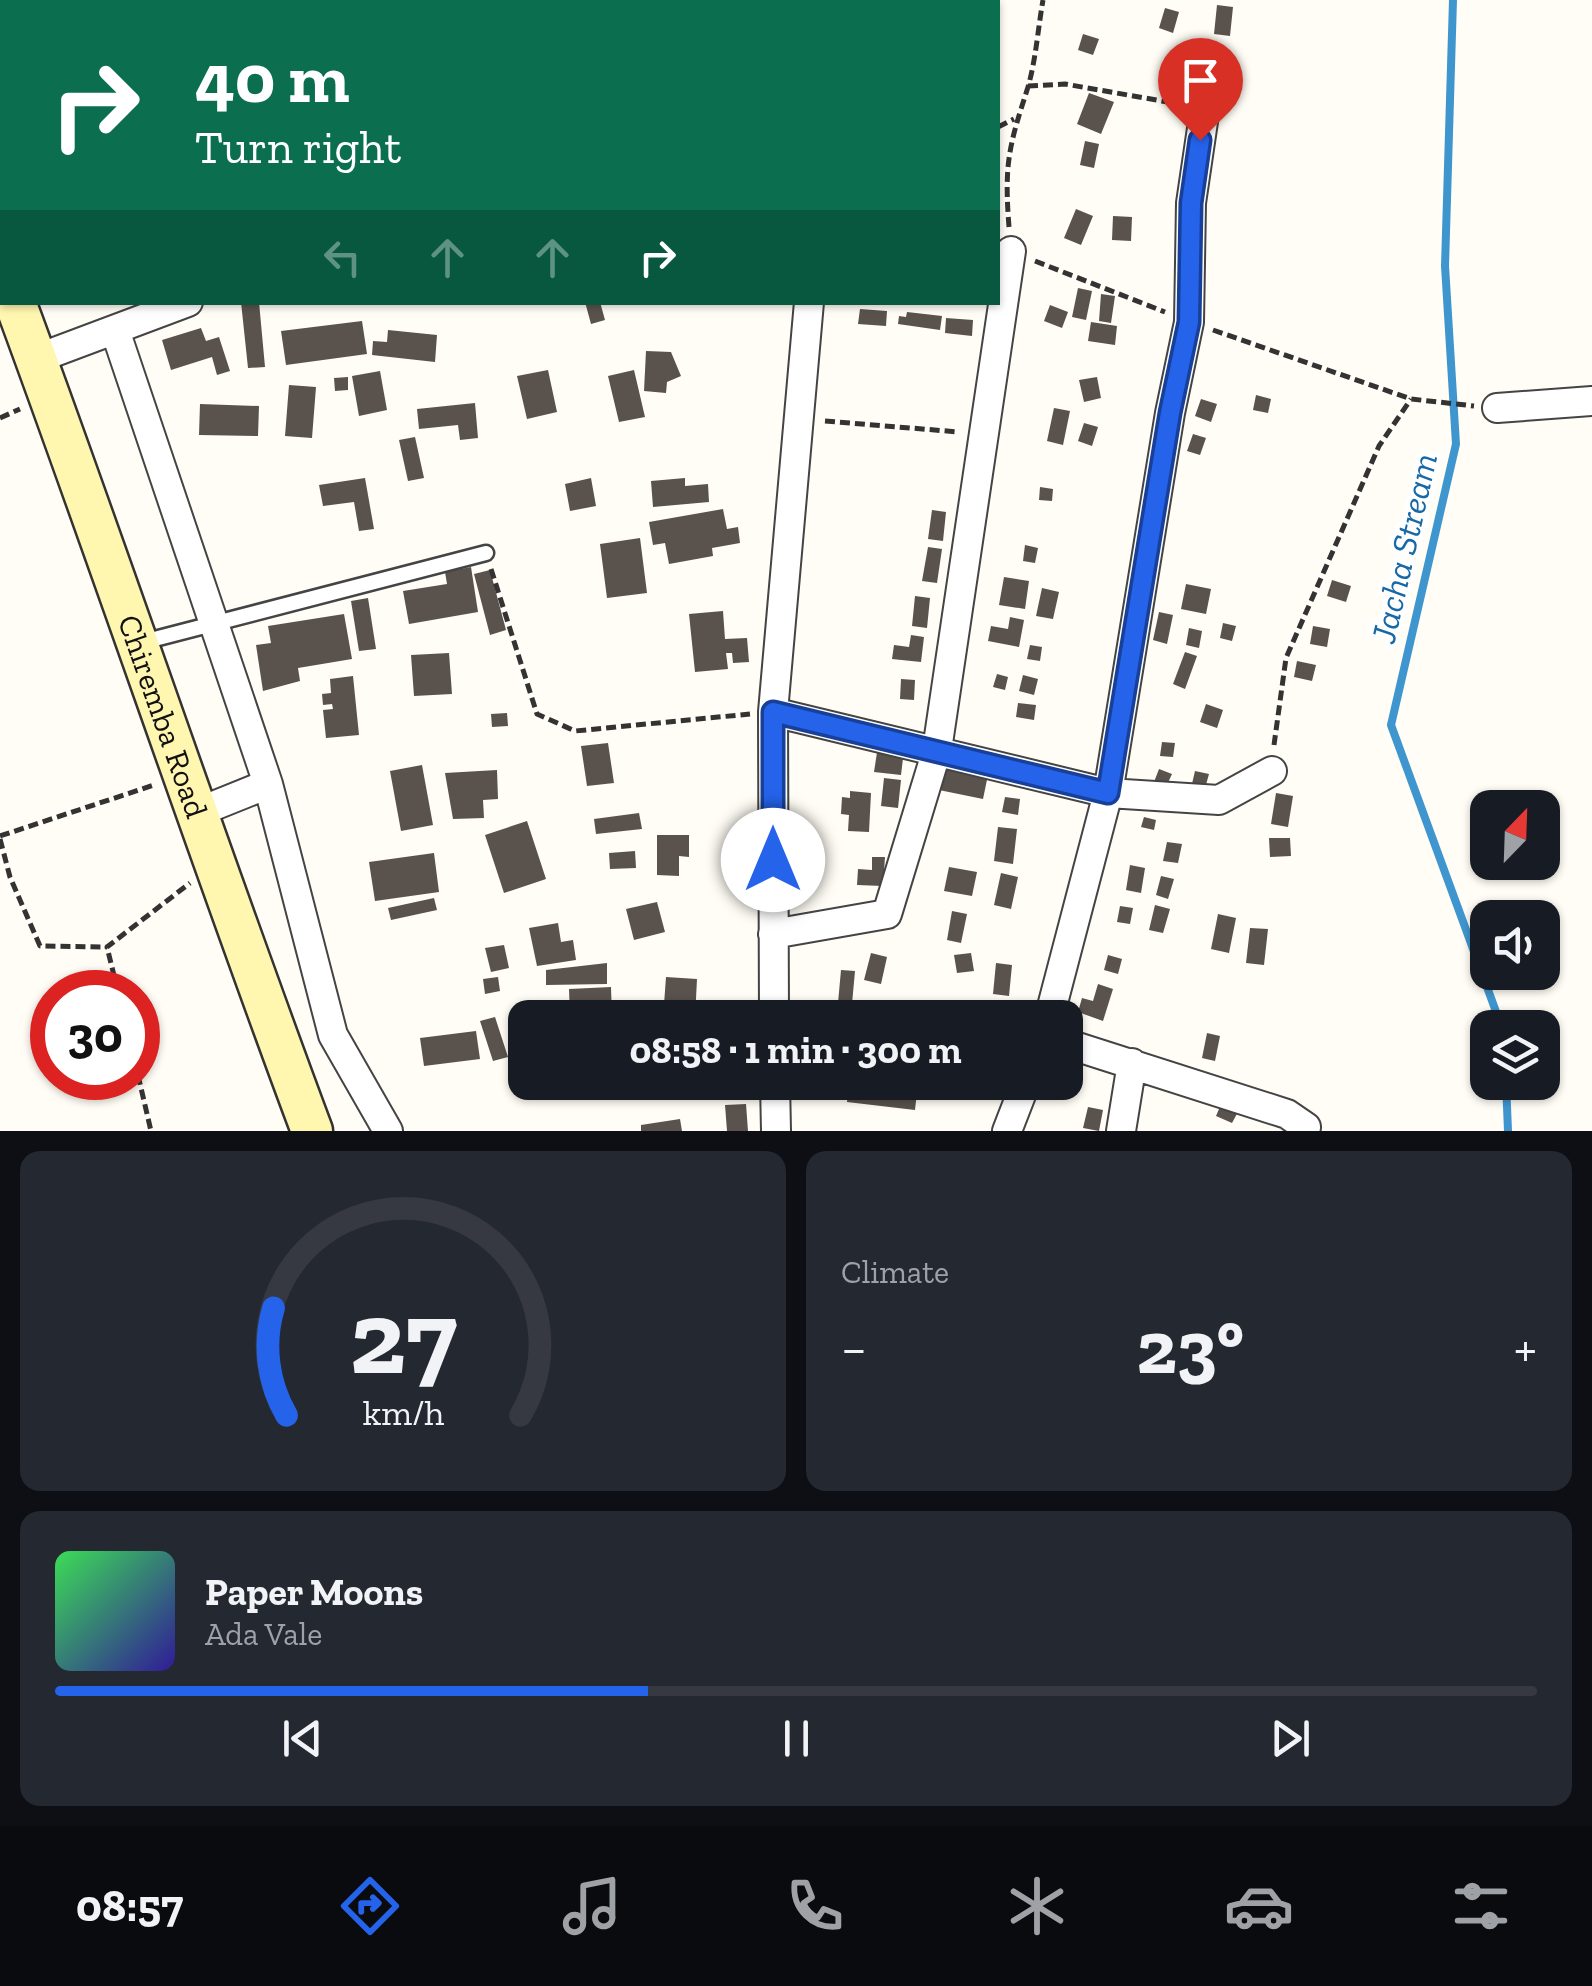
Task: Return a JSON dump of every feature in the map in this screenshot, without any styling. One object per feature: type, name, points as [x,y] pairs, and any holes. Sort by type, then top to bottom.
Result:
[{"type":"main road","name":"Chiremba Road","points":[[16,305],[139,643],[213,866],[312,1131]]},
{"type":"street","points":[[1054,1000],[1108,793],[1170,413],[1189,322],[1191,203],[1205,108]]},
{"type":"street","points":[[774,934],[886,914],[938,750],[1011,251]]},
{"type":"street","points":[[36,359],[116,333],[181,305]]},
{"type":"street","points":[[774,1000],[773,712],[810,305]]},
{"type":"street","points":[[116,333],[268,784],[333,1034],[388,1131]]},
{"type":"street","points":[[1497,408],[1592,401]]},
{"type":"street","points":[[773,712],[1108,793],[1220,800],[1272,771]]},
{"type":"street","points":[[196,814],[268,784]]},
{"type":"street","points":[[1083,1048],[1287,1114],[1306,1127]]},
{"type":"street","points":[[1121,1131],[1132,1063]]},
{"type":"street","points":[[775,1100],[776,1131]]},
{"type":"street","points":[[1007,1131],[1019,1100]]},
{"type":"lane","points":[[139,643],[486,553]]},
{"type":"path","points":[[1043,0],[1028,86],[1014,120],[1006,193],[1011,251],[1189,322],[1411,399],[1448,403]]},
{"type":"path","points":[[1028,86],[1064,84],[1205,108]]},
{"type":"path","points":[[1000,126],[1014,120]]},
{"type":"path","points":[[1000,189],[1006,193]]},
{"type":"path","points":[[1272,771],[1286,658],[1379,446],[1411,399]]},
{"type":"path","points":[[797,420],[911,426],[986,436]]},
{"type":"path","points":[[486,553],[537,714],[575,731],[773,712]]},
{"type":"path","points":[[184,775],[0,838],[10,876],[40,946],[107,947],[213,866]]},
{"type":"path","points":[[107,947],[113,970]]},
{"type":"path","points":[[144,1100],[151,1131]]},
{"type":"building","points":[[1217,5],[1233,7],[1230,36],[1214,34]]},
{"type":"building","points":[[1165,8],[1179,12],[1173,33],[1159,28]]},
{"type":"building","points":[[1083,34],[1099,39],[1093,55],[1078,50]]},
{"type":"building","points":[[1206,55],[1229,58],[1227,79],[1203,76]]},
{"type":"building","points":[[1089,93],[1114,102],[1101,134],[1077,124]]},
{"type":"building","points":[[1085,141],[1099,144],[1094,168],[1080,165]]},
{"type":"building","points":[[1076,209],[1093,216],[1081,245],[1064,238]]},
{"type":"building","points":[[1113,216],[1132,217],[1131,241],[1112,240]]},
{"type":"building","points":[[1078,288],[1092,291],[1086,320],[1072,317]]},
{"type":"building","points":[[1101,294],[1115,296],[1111,323],[1099,321]]},
{"type":"building","points":[[241,305],[259,305],[265,367],[248,368]]},
{"type":"building","points":[[586,305],[601,305],[605,320],[591,324]]},
{"type":"building","points":[[1050,305],[1068,312],[1062,328],[1044,321]]},
{"type":"building","points":[[860,309],[887,311],[886,326],[858,324]]},
{"type":"building","points":[[907,312],[942,316],[940,330],[898,324],[899,316],[906,317]]},
{"type":"building","points":[[946,318],[973,320],[972,336],[945,333]]},
{"type":"building","points":[[362,321],[367,354],[286,365],[281,331]]},
{"type":"building","points":[[1091,322],[1117,326],[1115,345],[1088,341]]},
{"type":"building","points":[[201,328],[206,341],[219,337],[230,371],[217,375],[212,357],[171,370],[162,340]]},
{"type":"building","points":[[388,330],[437,335],[435,362],[372,355],[373,341],[387,342]]},
{"type":"building","points":[[646,351],[671,352],[681,376],[667,382],[666,393],[644,391]]},
{"type":"building","points":[[548,370],[557,412],[527,419],[517,376]]},
{"type":"building","points":[[634,370],[645,417],[619,422],[608,376]]},
{"type":"building","points":[[380,371],[387,410],[359,416],[352,376]]},
{"type":"building","points":[[348,377],[348,390],[335,391],[334,378]]},
{"type":"building","points":[[1097,377],[1101,398],[1084,402],[1079,380]]},
{"type":"building","points":[[289,385],[316,387],[312,438],[285,436]]},
{"type":"building","points":[[1256,395],[1271,399],[1268,413],[1253,410]]},
{"type":"building","points":[[1201,399],[1217,404],[1211,422],[1195,416]]},
{"type":"building","points":[[475,403],[478,438],[460,440],[458,425],[419,429],[417,409]]},
{"type":"building","points":[[200,404],[259,406],[258,436],[199,435]]},
{"type":"building","points":[[1054,408],[1070,411],[1063,445],[1047,441]]},
{"type":"building","points":[[1084,423],[1098,427],[1092,446],[1078,441]]},
{"type":"building","points":[[1193,434],[1206,438],[1200,455],[1187,451]]},
{"type":"building","points":[[415,437],[424,478],[408,481],[399,440]]},
{"type":"building","points":[[365,478],[374,529],[359,531],[354,502],[323,506],[319,485]]},
{"type":"building","points":[[591,478],[596,506],[570,511],[565,484]]},
{"type":"building","points":[[685,478],[685,486],[708,484],[709,502],[653,507],[651,481]]},
{"type":"building","points":[[1040,487],[1053,489],[1052,501],[1039,500]]},
{"type":"building","points":[[723,509],[727,529],[738,527],[740,543],[712,548],[713,556],[669,564],[665,543],[653,545],[649,522]]},
{"type":"building","points":[[932,510],[946,512],[943,541],[928,539]]},
{"type":"building","points":[[640,538],[647,593],[607,598],[600,544]]},
{"type":"building","points":[[1025,545],[1038,548],[1035,563],[1023,561]]},
{"type":"building","points":[[928,547],[942,549],[937,583],[922,581]]},
{"type":"building","points":[[471,567],[478,612],[409,624],[403,591],[447,584],[445,572]]},
{"type":"building","points":[[490,570],[506,630],[490,635],[474,574]]},
{"type":"building","points":[[1004,577],[1029,581],[1025,609],[999,605]]},
{"type":"building","points":[[1332,580],[1351,586],[1346,602],[1327,596]]},
{"type":"building","points":[[1186,584],[1211,589],[1206,614],[1181,609]]},
{"type":"building","points":[[1042,588],[1059,592],[1053,619],[1036,616]]},
{"type":"building","points":[[915,596],[930,598],[927,628],[912,626]]},
{"type":"building","points":[[368,598],[376,649],[359,651],[351,601]]},
{"type":"building","points":[[723,611],[725,639],[747,638],[749,662],[733,663],[732,653],[726,653],[728,669],[695,672],[689,614]]},
{"type":"building","points":[[1159,612],[1173,615],[1167,644],[1153,640]]},
{"type":"building","points":[[344,614],[352,659],[298,668],[300,681],[263,691],[256,645],[271,643],[268,626]]},
{"type":"building","points":[[1010,617],[1024,620],[1019,647],[988,641],[991,626],[1008,629]]},
{"type":"building","points":[[1223,623],[1236,626],[1232,641],[1220,638]]},
{"type":"building","points":[[1313,626],[1330,629],[1327,647],[1310,644]]},
{"type":"building","points":[[1189,628],[1202,631],[1199,648],[1186,645]]},
{"type":"building","points":[[911,635],[924,637],[921,662],[892,659],[894,645],[909,647]]},
{"type":"building","points":[[1030,645],[1042,647],[1040,661],[1027,659]]},
{"type":"building","points":[[1185,652],[1197,656],[1185,689],[1173,684]]},
{"type":"building","points":[[449,653],[452,694],[414,696],[411,655]]},
{"type":"building","points":[[1297,661],[1316,665],[1312,681],[1294,677]]},
{"type":"building","points":[[997,674],[1008,677],[1005,690],[993,687]]},
{"type":"building","points":[[1023,675],[1038,679],[1034,695],[1019,691]]},
{"type":"building","points":[[353,676],[359,735],[326,738],[323,710],[333,709],[332,704],[323,705],[322,694],[331,693],[330,679]]},
{"type":"building","points":[[901,679],[915,680],[914,700],[900,699]]},
{"type":"building","points":[[1018,703],[1036,705],[1034,720],[1016,717]]},
{"type":"building","points":[[1206,704],[1223,710],[1217,728],[1200,722]]},
{"type":"building","points":[[507,713],[508,726],[492,727],[491,714]]},
{"type":"building","points":[[1162,742],[1175,743],[1173,757],[1160,756]]},
{"type":"building","points":[[608,743],[614,783],[587,786],[581,746]]},
{"type":"building","points":[[878,746],[904,750],[901,775],[874,772]]},
{"type":"building","points":[[945,761],[989,770],[983,799],[939,790]]},
{"type":"building","points":[[422,765],[433,825],[401,831],[390,771]]},
{"type":"building","points":[[1159,769],[1172,774],[1166,787],[1154,782]]},
{"type":"building","points":[[497,770],[498,799],[483,800],[484,818],[453,819],[445,773]]},
{"type":"building","points":[[1195,771],[1209,774],[1204,792],[1191,788]]},
{"type":"building","points":[[884,778],[901,780],[898,808],[881,806]]},
{"type":"building","points":[[850,791],[871,793],[869,832],[848,831],[849,815],[841,814],[842,797],[850,798]]},
{"type":"building","points":[[1276,793],[1293,796],[1288,827],[1271,824]]},
{"type":"building","points":[[1005,797],[1020,799],[1018,815],[1002,812]]},
{"type":"building","points":[[639,813],[642,829],[596,834],[594,819]]},
{"type":"building","points":[[1144,817],[1156,820],[1154,830],[1141,827]]},
{"type":"building","points":[[527,821],[546,879],[504,893],[485,835]]},
{"type":"building","points":[[998,827],[1017,829],[1013,864],[994,861]]},
{"type":"building","points":[[657,835],[689,835],[689,857],[679,856],[679,876],[657,875]]},
{"type":"building","points":[[1269,838],[1290,838],[1291,856],[1270,857]]},
{"type":"building","points":[[1167,842],[1182,844],[1178,863],[1163,861]]},
{"type":"building","points":[[635,851],[636,868],[610,869],[609,853]]},
{"type":"building","points":[[434,853],[439,892],[375,901],[369,862]]},
{"type":"building","points":[[872,857],[885,857],[883,886],[857,885],[858,869],[872,870]]},
{"type":"building","points":[[1130,865],[1145,868],[1141,893],[1126,890]]},
{"type":"building","points":[[949,867],[977,872],[972,896],[944,891]]},
{"type":"building","points":[[1001,873],[1018,877],[1011,909],[994,905]]},
{"type":"building","points":[[1161,876],[1174,879],[1168,899],[1156,895]]},
{"type":"building","points":[[434,898],[437,910],[391,920],[388,908]]},
{"type":"building","points":[[657,902],[665,932],[634,940],[626,909]]},
{"type":"building","points":[[1155,905],[1170,909],[1163,933],[1149,930]]},
{"type":"building","points":[[1120,906],[1133,908],[1130,924],[1117,922]]},
{"type":"building","points":[[952,911],[967,914],[961,943],[947,940]]},
{"type":"building","points":[[1218,914],[1236,918],[1229,953],[1211,949]]},
{"type":"building","points":[[558,923],[561,942],[573,940],[576,960],[537,966],[529,928]]},
{"type":"building","points":[[1250,928],[1268,929],[1264,965],[1246,963]]},
{"type":"building","points":[[504,945],[509,968],[491,972],[485,948]]},
{"type":"building","points":[[871,953],[887,957],[881,984],[864,980]]},
{"type":"building","points":[[971,953],[974,971],[957,973],[954,955]]},
{"type":"building","points":[[1108,955],[1122,959],[1118,974],[1104,970]]},
{"type":"building","points":[[607,963],[607,984],[546,985],[546,970]]},
{"type":"building","points":[[996,963],[1012,965],[1009,996],[993,994]]},
{"type":"building","points":[[841,970],[855,971],[852,1000],[838,1000]]},
{"type":"building","points":[[498,977],[500,991],[485,994],[483,979]]},
{"type":"building","points":[[666,977],[697,979],[696,1000],[664,1000]]},
{"type":"building","points":[[1098,984],[1113,989],[1103,1021],[1083,1014],[1082,998],[1093,1001]]},
{"type":"building","points":[[611,987],[611,1000],[569,1000],[569,989]]},
{"type":"building","points":[[495,1017],[508,1057],[493,1061],[480,1021]]},
{"type":"building","points":[[476,1031],[480,1059],[424,1066],[420,1038]]},
{"type":"building","points":[[1207,1033],[1220,1036],[1215,1061],[1202,1058]]},
{"type":"building","points":[[847,1100],[916,1100],[915,1110]]},
{"type":"building","points":[[1222,1102],[1239,1110],[1232,1123],[1216,1116]]},
{"type":"building","points":[[746,1104],[748,1131],[727,1131],[725,1105]]},
{"type":"building","points":[[1088,1107],[1103,1110],[1099,1131],[1083,1128]]},
{"type":"building","points":[[680,1119],[682,1131],[641,1131],[641,1125]]},
{"type":"waterway","name":"Jacha Stream","points":[[1453,0],[1445,266],[1456,444],[1391,725],[1495,1010]]},
{"type":"waterway","name":"Jacha Stream","points":[[1507,1100],[1508,1131]]},
{"type":"route","points":[[773,860],[773,712],[1108,793],[1170,413],[1189,322],[1191,203],[1200,140]]}]
